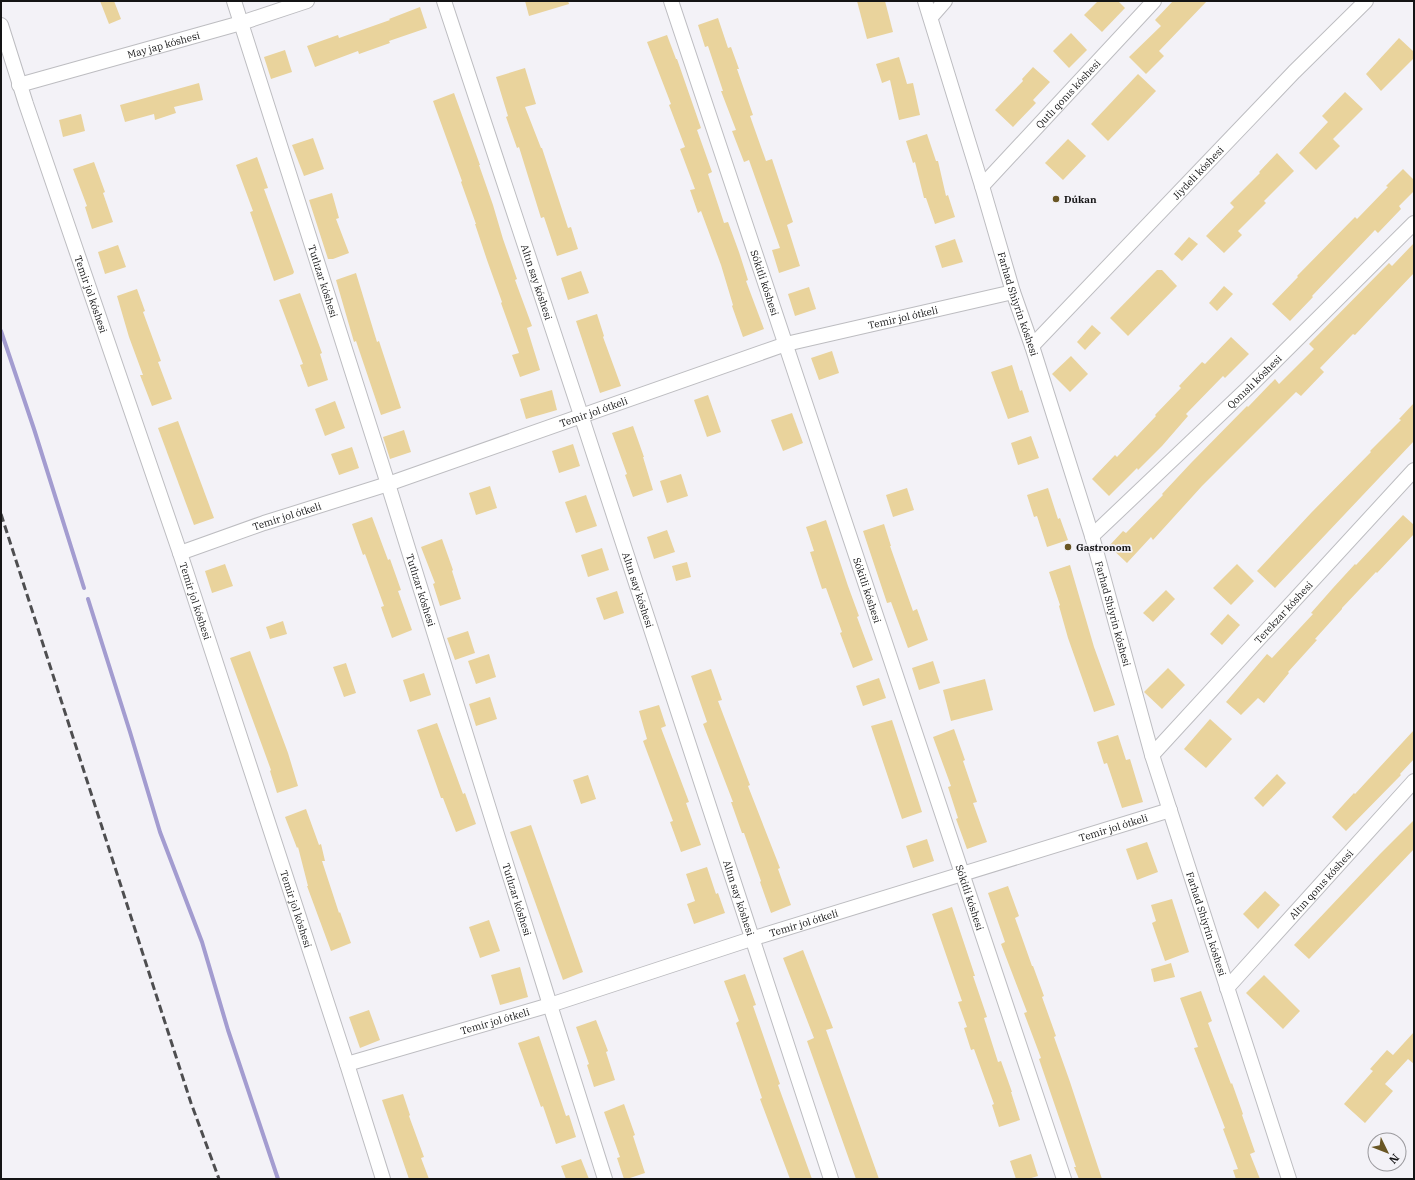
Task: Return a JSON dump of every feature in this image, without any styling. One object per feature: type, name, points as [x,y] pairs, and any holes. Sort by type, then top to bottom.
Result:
[{"type":"street","name":"Tutlızar kóshesi","points":[[234,1],[388,484],[605,1179]]},
{"type":"street","name":"May jap kóshesi","points":[[19,85],[241,23],[307,1]]},
{"type":"street","name":"Altın say kóshesi","points":[[444,1],[831,1179]]},
{"type":"street","name":"Sókitli kóshesi","points":[[671,1],[1064,1179]]},
{"type":"street","name":"Farhad Shiyrin kóshesi","points":[[925,1],[1013,292],[1032,346],[1092,536],[1152,755],[1289,1179]]},
{"type":"street","points":[[931,17],[945,1]]},
{"type":"street","name":"Qutlı qonıs kóshesi","points":[[982,186],[1154,1]]},
{"type":"street","name":"Jiydeli kóshesi","points":[[1032,346],[1294,72],[1366,1]]},
{"type":"street","name":"Temir jol kóshesi","points":[[1,25],[19,85],[180,553],[347,1064],[383,1179]]},
{"type":"street","name":"Qonıslı kóshesi","points":[[1092,536],[1250,386],[1414,223]]},
{"type":"street","name":"Temir jol ótkeli","points":[[180,553],[264,523],[388,484],[786,344],[1013,292]]},
{"type":"street","name":"Terekzar kóshesi","points":[[1152,755],[1414,470]]},
{"type":"street","name":"Altın qonıs kóshesi","points":[[1227,988],[1414,781]]},
{"type":"street","name":"Temir jol ótkeli","points":[[347,1064],[550,1005],[752,939],[1170,810]]},
{"type":"building","points":[[100,1],[114,1],[121,19],[109,24]]},
{"type":"building","points":[[525,1],[568,1],[569,4],[529,16]]},
{"type":"building","points":[[857,1],[885,1],[893,32],[867,39]]},
{"type":"building","points":[[1098,1],[1118,1],[1125,8],[1102,32],[1084,15]]},
{"type":"building","points":[[1173,1],[1207,1],[1159,51],[1164,56],[1146,74],[1129,57],[1161,26],[1155,20]]},
{"type":"building","points":[[420,7],[427,28],[389,41],[390,43],[359,54],[358,51],[315,67],[307,46],[338,35],[339,38],[390,20],[389,19]]},
{"type":"building","points":[[718,18],[728,48],[731,47],[739,69],[737,69],[753,115],[750,116],[766,161],[772,159],[793,222],[787,225],[800,266],[779,273],[772,250],[780,248],[749,160],[744,162],[732,131],[736,130],[721,91],[723,91],[708,46],[705,47],[698,25]]},
{"type":"building","points":[[1071,33],[1087,50],[1069,68],[1053,51]]},
{"type":"building","points":[[667,35],[701,128],[697,130],[712,172],[708,174],[724,223],[728,222],[748,280],[746,281],[764,329],[743,337],[732,306],[733,305],[721,265],[701,211],[698,213],[690,190],[695,189],[680,149],[685,147],[669,105],[671,104],[647,42]]},
{"type":"building","points":[[1399,38],[1414,52],[1414,58],[1381,91],[1366,74]]},
{"type":"building","points":[[285,50],[292,72],[271,79],[264,57]]},
{"type":"building","points":[[899,57],[907,84],[913,83],[920,115],[899,120],[890,80],[882,83],[876,64]]},
{"type":"building","points":[[1033,67],[1050,82],[1033,100],[1036,103],[1013,127],[995,110],[1023,81],[1022,79]]},
{"type":"building","points":[[525,68],[536,104],[525,107],[542,148],[568,228],[571,227],[578,249],[557,256],[544,217],[541,218],[519,147],[517,148],[506,117],[508,116],[496,77]]},
{"type":"building","points":[[1138,74],[1156,91],[1108,141],[1091,124]]},
{"type":"building","points":[[199,83],[203,100],[174,107],[176,113],[155,120],[154,114],[125,122],[120,105]]},
{"type":"building","points":[[1345,92],[1363,109],[1333,139],[1340,146],[1316,170],[1299,153],[1328,122],[1322,116]]},
{"type":"building","points":[[454,93],[480,165],[517,279],[515,280],[532,326],[527,328],[540,370],[520,377],[512,355],[519,353],[501,303],[502,302],[461,182],[462,181],[433,101]]},
{"type":"building","points":[[81,114],[85,131],[63,137],[59,120]]},
{"type":"building","points":[[927,134],[936,161],[938,161],[946,196],[948,195],[955,217],[935,224],[926,198],[924,198],[915,162],[913,163],[906,141]]},
{"type":"building","points":[[313,138],[324,169],[304,176],[292,145]]},
{"type":"building","points":[[1068,139],[1086,156],[1063,180],[1045,163]]},
{"type":"building","points":[[1277,153],[1294,171],[1264,201],[1266,203],[1238,231],[1242,235],[1224,253],[1206,236],[1234,207],[1230,203],[1260,173],[1259,172]]},
{"type":"building","points":[[257,157],[268,188],[264,189],[294,272],[293,274],[274,281],[250,212],[253,211],[236,165]]},
{"type":"building","points":[[94,162],[105,192],[103,193],[113,222],[92,229],[85,207],[87,206],[73,169]]},
{"type":"building","points":[[1403,169],[1414,180],[1414,191],[1399,206],[1401,209],[1378,233],[1375,230],[1290,321],[1272,304],[1298,277],[1297,276],[1355,217],[1357,219]]},
{"type":"building","points":[[332,193],[339,218],[336,219],[349,253],[333,259],[328,259],[309,200]]},
{"type":"building","points":[[1189,237],[1198,244],[1182,261],[1174,254]]},
{"type":"building","points":[[955,239],[963,262],[942,268],[935,246]]},
{"type":"building","points":[[1414,243],[1414,273],[1355,335],[1353,334],[1320,368],[1324,372],[1301,396],[1296,392],[1202,486],[1153,540],[1151,537],[1127,563],[1109,546],[1123,531],[1126,533],[1163,495],[1162,494],[1191,463],[1275,379],[1279,384],[1314,349],[1309,344],[1389,263],[1392,266]]},
{"type":"building","points":[[118,245],[126,267],[105,274],[98,252]]},
{"type":"building","points":[[1157,270],[1162,270],[1177,286],[1128,336],[1110,318]]},
{"type":"building","points":[[581,271],[589,293],[568,300],[561,278]]},
{"type":"building","points":[[356,273],[377,342],[379,341],[401,408],[381,415],[356,341],[354,342],[336,280]]},
{"type":"building","points":[[1224,286],[1233,294],[1217,311],[1209,303]]},
{"type":"building","points":[[809,287],[816,309],[795,316],[788,294]]},
{"type":"building","points":[[137,289],[145,311],[143,312],[161,361],[158,362],[172,399],[152,406],[140,375],[143,375],[129,337],[117,296]]},
{"type":"building","points":[[300,293],[322,353],[320,354],[328,380],[308,387],[300,365],[303,364],[279,300]]},
{"type":"building","points":[[597,314],[604,336],[603,337],[621,386],[600,393],[576,321]]},
{"type":"building","points":[[1092,325],[1101,333],[1085,350],[1077,342]]},
{"type":"building","points":[[1231,337],[1249,354],[1225,378],[1223,376],[1186,414],[1188,416],[1162,446],[1109,496],[1092,479],[1115,455],[1117,457],[1156,416],[1155,415],[1181,388],[1179,386],[1202,362],[1205,364]]},
{"type":"building","points":[[832,351],[839,373],[819,380],[811,358]]},
{"type":"building","points":[[1071,356],[1088,374],[1070,392],[1052,374]]},
{"type":"building","points":[[1012,365],[1020,391],[1022,390],[1029,412],[1008,419],[991,372]]},
{"type":"building","points":[[552,390],[557,410],[526,419],[520,399]]},
{"type":"building","points":[[708,395],[721,432],[707,437],[694,400]]},
{"type":"building","points":[[335,401],[345,428],[325,436],[315,409]]},
{"type":"building","points":[[1414,403],[1414,441],[1275,588],[1257,571],[1401,420],[1399,419]]},
{"type":"building","points":[[792,413],[803,443],[783,451],[771,420]]},
{"type":"building","points":[[178,421],[214,518],[194,525],[158,428]]},
{"type":"building","points":[[633,426],[644,457],[653,490],[633,497],[625,475],[627,474],[612,433]]},
{"type":"building","points":[[404,430],[411,452],[390,459],[383,437]]},
{"type":"building","points":[[1031,436],[1039,458],[1018,465],[1011,443]]},
{"type":"building","points":[[573,444],[580,466],[559,473],[552,451]]},
{"type":"building","points":[[352,447],[359,468],[339,475],[331,454]]},
{"type":"building","points":[[681,474],[688,496],[667,503],[660,481]]},
{"type":"building","points":[[490,486],[497,508],[476,515],[469,493]]},
{"type":"building","points":[[907,488],[914,510],[893,517],[886,495]]},
{"type":"building","points":[[1048,488],[1058,519],[1060,518],[1068,540],[1047,547],[1037,516],[1034,517],[1027,495]]},
{"type":"building","points":[[586,495],[597,526],[576,533],[565,502]]},
{"type":"building","points":[[1403,515],[1414,525],[1414,534],[1342,608],[1264,703],[1258,698],[1241,715],[1226,702],[1267,654],[1272,658],[1313,614],[1311,613],[1333,588]]},
{"type":"building","points":[[372,517],[388,560],[390,559],[401,590],[398,591],[412,630],[392,638],[381,607],[384,606],[365,554],[363,555],[352,524]]},
{"type":"building","points":[[826,520],[859,616],[857,617],[873,660],[853,668],[826,588],[822,589],[810,552],[814,551],[806,527]]},
{"type":"building","points":[[884,524],[890,546],[913,611],[917,609],[928,640],[908,648],[891,602],[887,603],[863,531]]},
{"type":"building","points":[[667,530],[675,552],[654,559],[647,537]]},
{"type":"building","points":[[442,539],[461,599],[440,606],[433,584],[435,583],[421,547]]},
{"type":"building","points":[[602,548],[609,570],[588,577],[581,555]]},
{"type":"building","points":[[687,562],[691,577],[676,581],[672,566]]},
{"type":"building","points":[[225,564],[233,586],[212,593],[205,571]]},
{"type":"building","points":[[1237,564],[1254,581],[1231,605],[1213,588]]},
{"type":"building","points":[[1070,565],[1094,647],[1115,705],[1094,712],[1068,638],[1059,606],[1060,605],[1049,572]]},
{"type":"building","points":[[1166,590],[1175,599],[1153,622],[1143,613]]},
{"type":"building","points":[[617,591],[624,613],[604,620],[596,598]]},
{"type":"building","points":[[1228,614],[1240,625],[1222,645],[1210,634]]},
{"type":"building","points":[[283,621],[287,634],[270,639],[266,627]]},
{"type":"building","points":[[468,631],[475,653],[455,660],[447,638]]},
{"type":"building","points":[[250,651],[288,753],[298,786],[277,793],[270,771],[271,770],[230,658]]},
{"type":"building","points":[[489,654],[496,677],[476,684],[468,661]]},
{"type":"building","points":[[933,661],[940,683],[919,690],[912,668]]},
{"type":"building","points":[[346,663],[356,693],[344,697],[333,667]]},
{"type":"building","points":[[1168,668],[1185,685],[1162,709],[1144,692]]},
{"type":"building","points":[[711,669],[722,700],[718,701],[750,785],[748,786],[780,868],[778,869],[791,905],[771,913],[744,833],[742,833],[731,802],[733,802],[703,724],[707,722],[691,676]]},
{"type":"building","points":[[424,673],[431,695],[410,702],[403,680]]},
{"type":"building","points":[[879,678],[886,698],[863,706],[856,686]]},
{"type":"building","points":[[985,679],[993,710],[951,721],[943,690]]},
{"type":"building","points":[[490,697],[497,719],[476,726],[469,704]]},
{"type":"building","points":[[659,705],[666,726],[661,728],[689,802],[686,803],[701,845],[681,852],[670,822],[673,821],[643,741],[647,739],[639,711]]},
{"type":"building","points":[[1210,719],[1232,739],[1206,768],[1184,749]]},
{"type":"building","points":[[892,720],[922,812],[902,819],[871,726]]},
{"type":"building","points":[[437,723],[463,794],[465,793],[476,824],[456,832],[443,798],[441,798],[417,730]]},
{"type":"building","points":[[954,729],[977,802],[973,803],[987,842],[967,849],[956,819],[958,818],[948,787],[951,786],[933,737]]},
{"type":"building","points":[[1414,730],[1414,759],[1400,774],[1401,775],[1346,831],[1332,817]]},
{"type":"building","points":[[1118,735],[1126,760],[1130,759],[1143,802],[1122,808],[1107,763],[1104,764],[1097,742]]},
{"type":"building","points":[[1277,774],[1286,783],[1263,807],[1254,798]]},
{"type":"building","points":[[588,775],[596,799],[581,804],[573,780]]},
{"type":"building","points":[[306,809],[319,845],[321,844],[325,861],[322,861],[339,913],[340,912],[351,943],[331,951],[307,886],[298,847],[297,848],[285,817]]},
{"type":"building","points":[[1414,820],[1414,849],[1309,959],[1294,945]]},
{"type":"building","points":[[531,825],[583,972],[563,980],[510,832]]},
{"type":"building","points":[[927,839],[934,861],[913,868],[906,846]]},
{"type":"building","points":[[1147,842],[1158,872],[1137,880],[1126,849]]},
{"type":"building","points":[[707,867],[716,894],[718,893],[725,913],[694,924],[687,904],[695,901],[686,874]]},
{"type":"building","points":[[1008,886],[1019,916],[1015,918],[1044,996],[1042,997],[1056,1036],[1054,1037],[1102,1179],[1079,1179],[1039,1059],[1041,1058],[1024,1013],[1027,1012],[1001,944],[1005,942],[988,893]]},
{"type":"building","points":[[1265,891],[1280,905],[1258,929],[1243,914]]},
{"type":"building","points":[[1172,899],[1189,952],[1165,961],[1152,923],[1156,921],[1151,905]]},
{"type":"building","points":[[952,907],[975,976],[973,976],[987,1017],[984,1018],[998,1062],[1001,1061],[1020,1120],[999,1127],[992,1105],[994,1104],[974,1049],[971,1050],[964,1028],[967,1027],[958,1002],[962,1001],[932,914]]},
{"type":"building","points":[[489,920],[500,951],[480,958],[469,927]]},
{"type":"building","points":[[803,950],[833,1028],[826,1030],[879,1179],[856,1179],[807,1041],[814,1038],[783,958]]},
{"type":"building","points":[[1171,963],[1175,977],[1154,982],[1151,969]]},
{"type":"building","points":[[520,967],[528,997],[500,1005],[491,975]]},
{"type":"building","points":[[745,974],[756,1005],[753,1006],[780,1084],[778,1085],[812,1179],[790,1179],[760,1099],[762,1098],[736,1023],[739,1021],[724,981]]},
{"type":"building","points":[[1264,975],[1300,1011],[1283,1029],[1246,993]]},
{"type":"building","points":[[1201,991],[1212,1021],[1208,1023],[1231,1084],[1232,1083],[1255,1152],[1250,1154],[1260,1179],[1236,1179],[1233,1170],[1238,1169],[1223,1129],[1225,1128],[1194,1048],[1198,1047],[1180,998]]},
{"type":"building","points":[[369,1010],[380,1040],[360,1048],[349,1017]]},
{"type":"building","points":[[596,1020],[608,1051],[606,1052],[615,1080],[594,1087],[587,1065],[589,1064],[576,1027]]},
{"type":"building","points":[[1414,1032],[1414,1064],[1408,1059],[1385,1084],[1393,1091],[1365,1123],[1344,1104],[1373,1071],[1370,1069],[1387,1050],[1393,1055]]},
{"type":"building","points":[[539,1036],[566,1116],[569,1115],[576,1137],[556,1144],[543,1106],[541,1107],[518,1043]]},
{"type":"building","points":[[403,1094],[410,1115],[409,1116],[424,1157],[421,1158],[429,1179],[409,1179],[382,1100]]},
{"type":"building","points":[[624,1104],[635,1135],[633,1136],[645,1173],[627,1179],[624,1179],[617,1158],[620,1157],[604,1112]]},
{"type":"building","points":[[1031,1154],[1038,1176],[1028,1179],[1016,1179],[1010,1161]]},
{"type":"building","points":[[581,1159],[589,1179],[566,1179],[561,1166]]},
{"type":"waterway","points":[[1,331],[34,429],[84,588]]},
{"type":"waterway","points":[[88,599],[160,832],[202,942],[228,1030],[278,1179]]},
{"type":"railway","points":[[1,514],[191,1103],[219,1179]]},
{"type":"place","name":"Dúkan","points":[[1056,199]]},
{"type":"place","name":"Gastronom","points":[[1068,547]]}]
